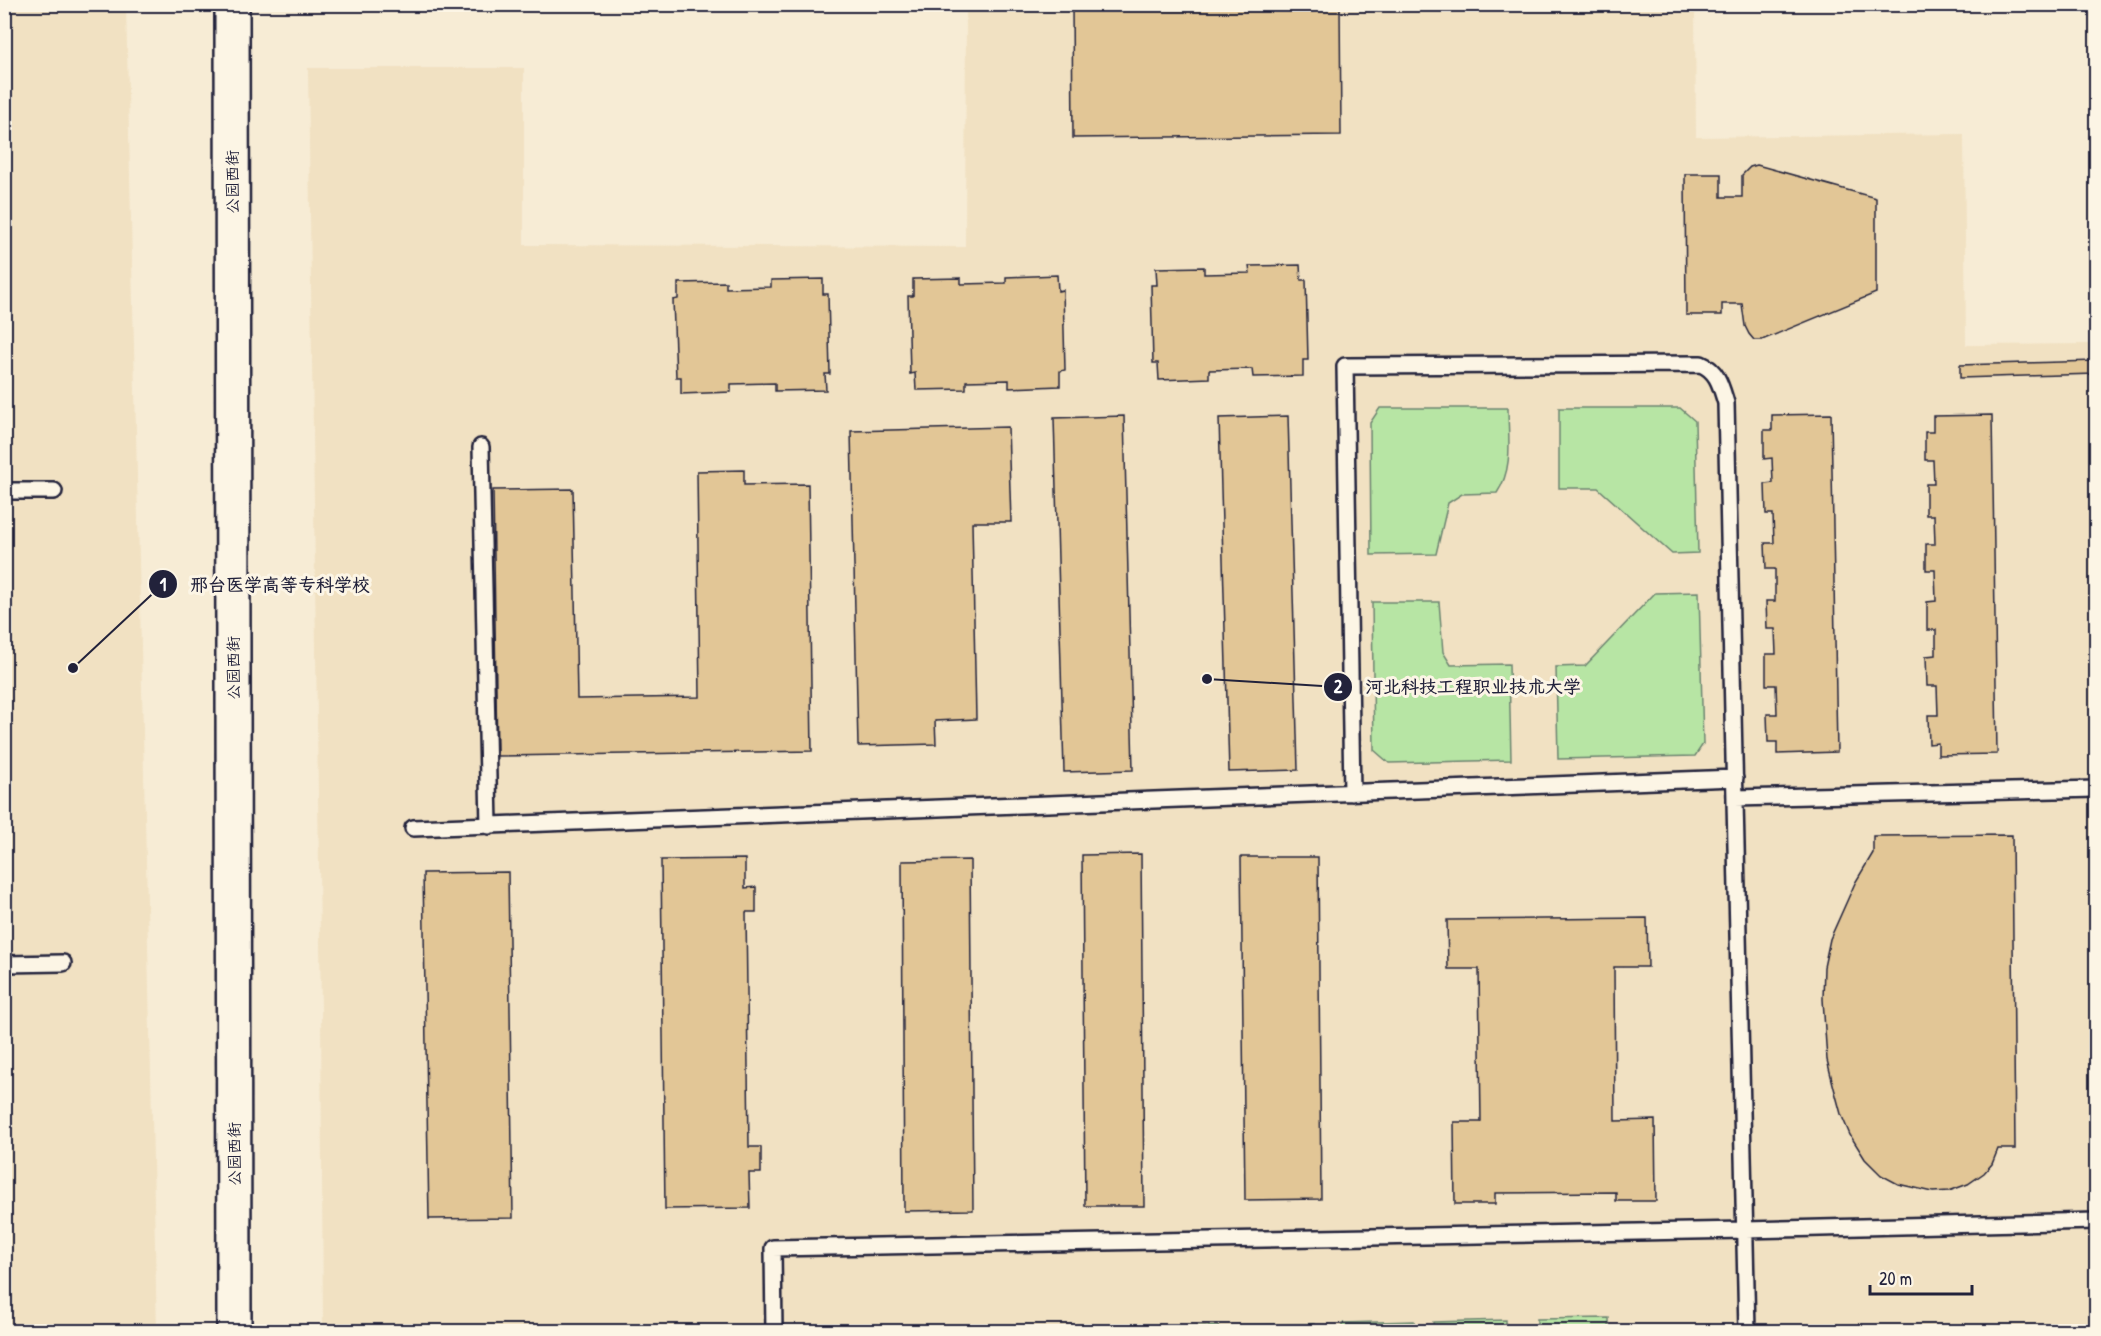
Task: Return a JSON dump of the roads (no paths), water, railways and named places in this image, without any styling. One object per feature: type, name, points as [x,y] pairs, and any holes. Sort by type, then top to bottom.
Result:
[{"type":"street","name":"公园西街","points":[[232,4],[234,1332]]},
{"type":"lane","points":[[1352,793],[1345,366],[1701,364],[1710,368],[1718,379],[1726,403],[1747,1332]]},
{"type":"lane","points":[[481,447],[489,826]]},
{"type":"lane","points":[[4,491],[54,491]]},
{"type":"lane","points":[[413,828],[1735,778]]},
{"type":"lane","points":[[1735,798],[2097,789]]},
{"type":"lane","points":[[4,964],[63,963]]},
{"type":"lane","points":[[774,1332],[772,1248],[1745,1230],[2097,1221]]},
{"type":"place","name":"邢台医学高等专科学校","points":[[73,668]]},
{"type":"place","name":"河北科技工程职业技术大学","points":[[1207,679]]}]
